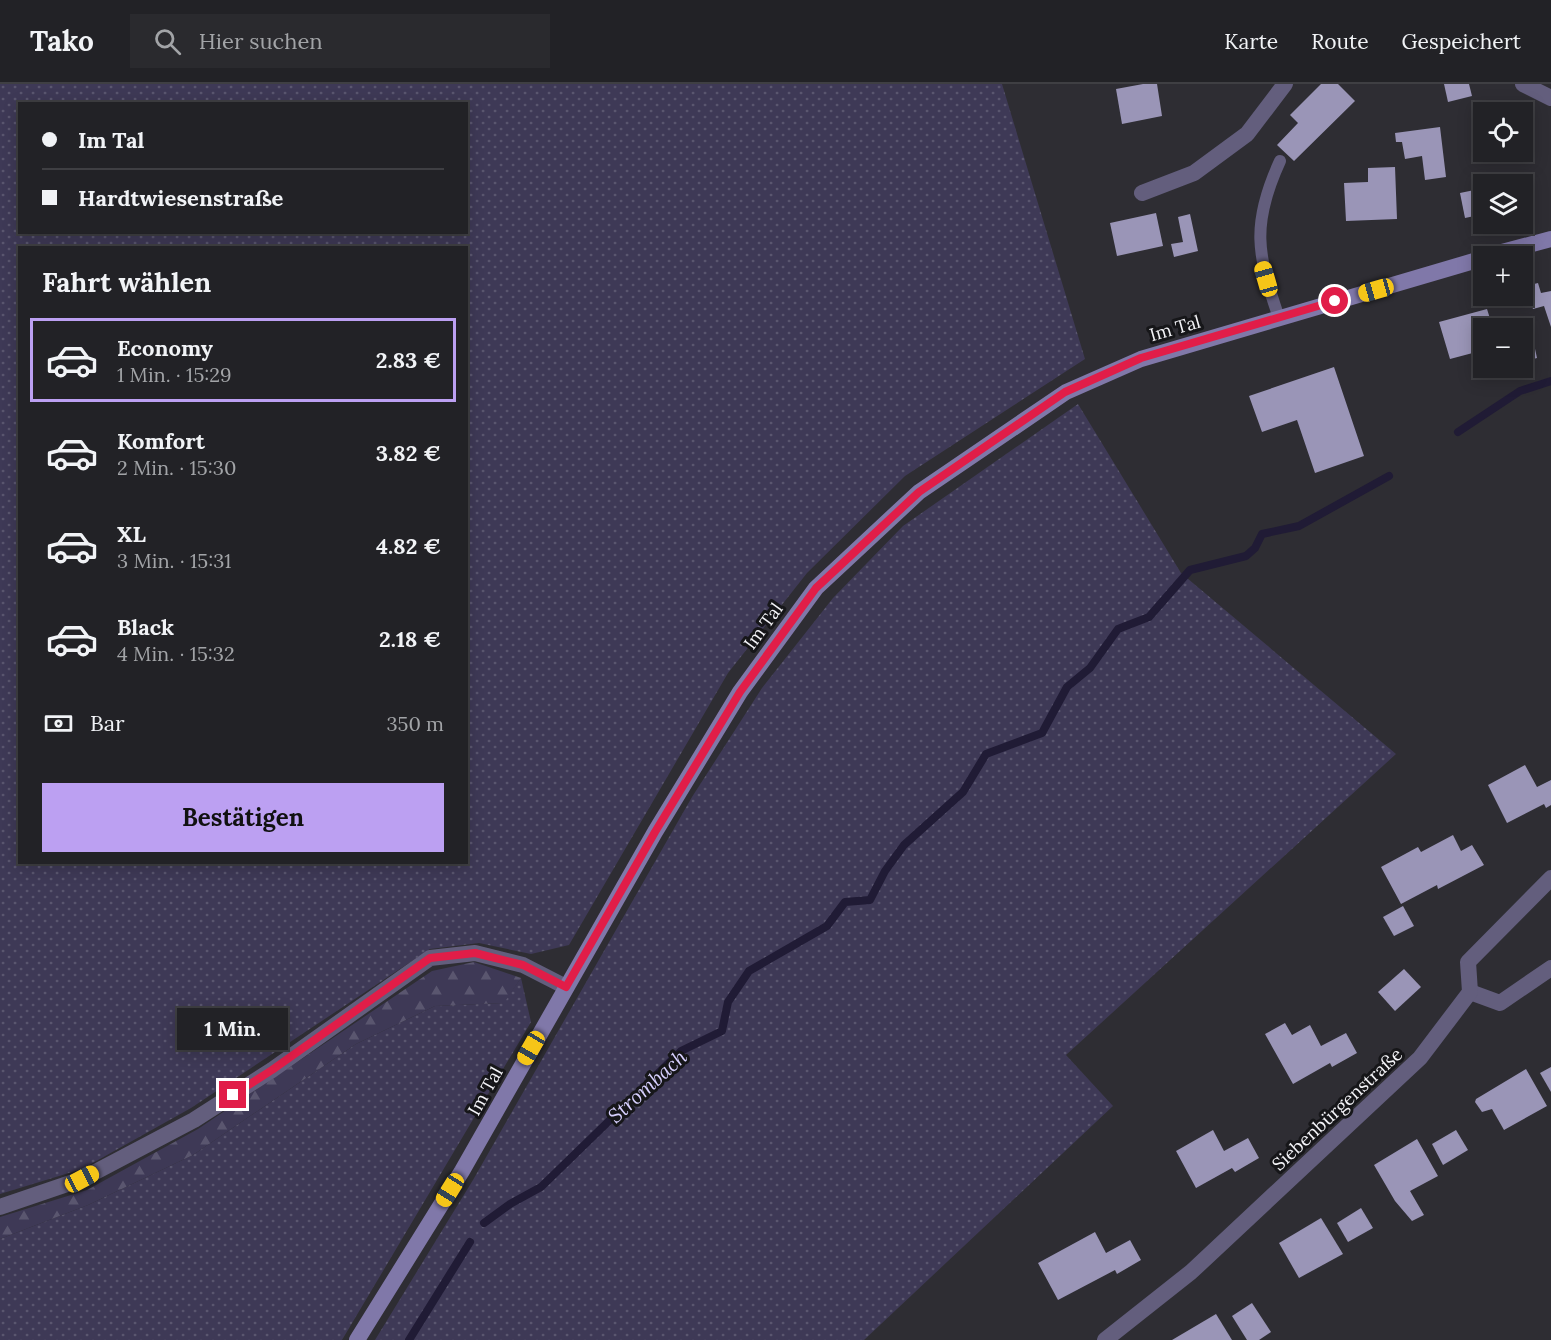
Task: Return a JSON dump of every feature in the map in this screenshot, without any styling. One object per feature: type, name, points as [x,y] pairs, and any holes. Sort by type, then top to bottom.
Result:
[{"type":"main road","name":"Im Tal","points":[[1525,246],[1551,239]]},
{"type":"main road","name":"Im Tal","points":[[357,1340],[462,1171],[655,832],[740,692],[816,588],[919,492],[1065,392],[1141,358],[1473,261]]},
{"type":"street","points":[[1142,193],[1194,173],[1247,134],[1285,84]]},
{"type":"street","points":[[1523,84],[1551,98]]},
{"type":"street","points":[[1551,878],[1468,962],[1470,992],[1500,1003],[1551,968]]},
{"type":"street","points":[[0,1207],[82,1179],[194,1120],[272,1070],[430,958],[475,953],[523,965],[566,987]]},
{"type":"street","name":"Siebenbürgenstraße","points":[[1106,1340],[1191,1272],[1420,1058],[1470,992]]},
{"type":"lane","points":[[1279,318],[1263,267],[1259,240],[1270,182],[1280,160]]},
{"type":"green space","points":[[0,84],[1002,84],[1085,359],[905,476],[807,573],[728,673],[569,945],[531,954],[479,943],[430,949],[191,1108],[82,1169],[0,1194]]},
{"type":"green space","points":[[1078,404],[1181,573],[1396,754],[1066,1055],[1113,1106],[864,1340],[375,1340],[473,1180],[692,797],[762,688],[833,598],[903,526]]},
{"type":"green space","points":[[474,962],[521,978],[504,1003],[435,1006],[356,1044],[193,1155],[88,1205],[0,1239],[0,1217],[87,1190],[198,1129],[432,971]]},
{"type":"green space","points":[[521,978],[531,1022],[342,1340],[0,1340],[0,1239],[88,1205],[193,1155],[356,1044],[435,1006],[503,1003]]},
{"type":"building","points":[[1157,84],[1162,116],[1122,124],[1116,89]]},
{"type":"building","points":[[1321,84],[1338,84],[1355,101],[1294,161],[1277,145],[1298,123],[1290,115]]},
{"type":"building","points":[[1444,84],[1469,84],[1472,96],[1448,102]]},
{"type":"building","points":[[1440,127],[1446,177],[1425,180],[1422,156],[1405,159],[1402,142],[1396,142],[1395,133]]},
{"type":"building","points":[[1395,167],[1397,219],[1346,221],[1344,183],[1368,182],[1368,168]]},
{"type":"building","points":[[1473,190],[1473,216],[1465,218],[1460,193]]},
{"type":"building","points":[[1156,213],[1163,246],[1117,256],[1110,223]]},
{"type":"building","points":[[1190,214],[1198,251],[1174,257],[1171,244],[1183,242],[1178,217]]},
{"type":"building","points":[[1538,283],[1541,293],[1551,291],[1551,327],[1544,306],[1533,309],[1533,284]]},
{"type":"building","points":[[1487,309],[1490,318],[1473,318],[1473,353],[1450,359],[1439,322]]},
{"type":"building","points":[[1533,340],[1537,358],[1533,359]]},
{"type":"building","points":[[1334,367],[1364,456],[1315,473],[1297,420],[1262,432],[1249,396]]},
{"type":"building","points":[[1525,765],[1537,787],[1551,780],[1551,805],[1546,808],[1544,804],[1507,823],[1488,785]]},
{"type":"building","points":[[1453,835],[1461,851],[1472,845],[1484,865],[1438,889],[1437,885],[1401,904],[1381,867],[1418,847],[1421,852]]},
{"type":"building","points":[[1403,906],[1414,926],[1394,936],[1383,917]]},
{"type":"building","points":[[1404,969],[1421,987],[1395,1011],[1378,992]]},
{"type":"building","points":[[1285,1023],[1292,1035],[1310,1025],[1321,1046],[1346,1033],[1357,1053],[1332,1067],[1330,1063],[1293,1084],[1265,1034]]},
{"type":"building","points":[[1551,1067],[1551,1092],[1540,1073]]},
{"type":"building","points":[[1526,1069],[1547,1106],[1504,1130],[1492,1109],[1482,1112],[1475,1102],[1476,1099]]},
{"type":"building","points":[[1213,1130],[1224,1151],[1248,1138],[1259,1158],[1235,1172],[1232,1168],[1196,1188],[1176,1151]]},
{"type":"building","points":[[1456,1130],[1468,1150],[1443,1165],[1432,1144]]},
{"type":"building","points":[[1417,1139],[1438,1176],[1410,1191],[1424,1215],[1412,1221],[1395,1201],[1374,1165]]},
{"type":"building","points":[[1361,1208],[1373,1228],[1348,1242],[1337,1223]]},
{"type":"building","points":[[1321,1218],[1343,1254],[1299,1278],[1279,1243]]},
{"type":"building","points":[[1095,1232],[1106,1253],[1130,1240],[1141,1260],[1117,1274],[1115,1270],[1058,1300],[1038,1263]]},
{"type":"building","points":[[1252,1303],[1271,1332],[1259,1340],[1247,1340],[1232,1316]]},
{"type":"building","points":[[1216,1314],[1232,1340],[1172,1340]]},
{"type":"waterway","name":"Strombach","points":[[1458,432],[1520,391],[1551,381]]},
{"type":"waterway","name":"Strombach","points":[[484,1223],[510,1204],[541,1187],[681,1051],[722,1031],[728,1002],[749,971],[827,926],[845,902],[870,900],[885,871],[904,845],[963,792],[986,754],[1042,733],[1067,687],[1090,668],[1118,629],[1149,617],[1190,570],[1246,556],[1255,548],[1262,534],[1299,526],[1389,476]]},
{"type":"waterway","name":"Strombach","points":[[409,1340],[470,1242]]},
{"type":"route","points":[[233,1095],[430,958],[475,953],[523,965],[566,987],[655,832],[740,692],[816,588],[919,492],[1065,392],[1141,358],[1335,301]]}]
